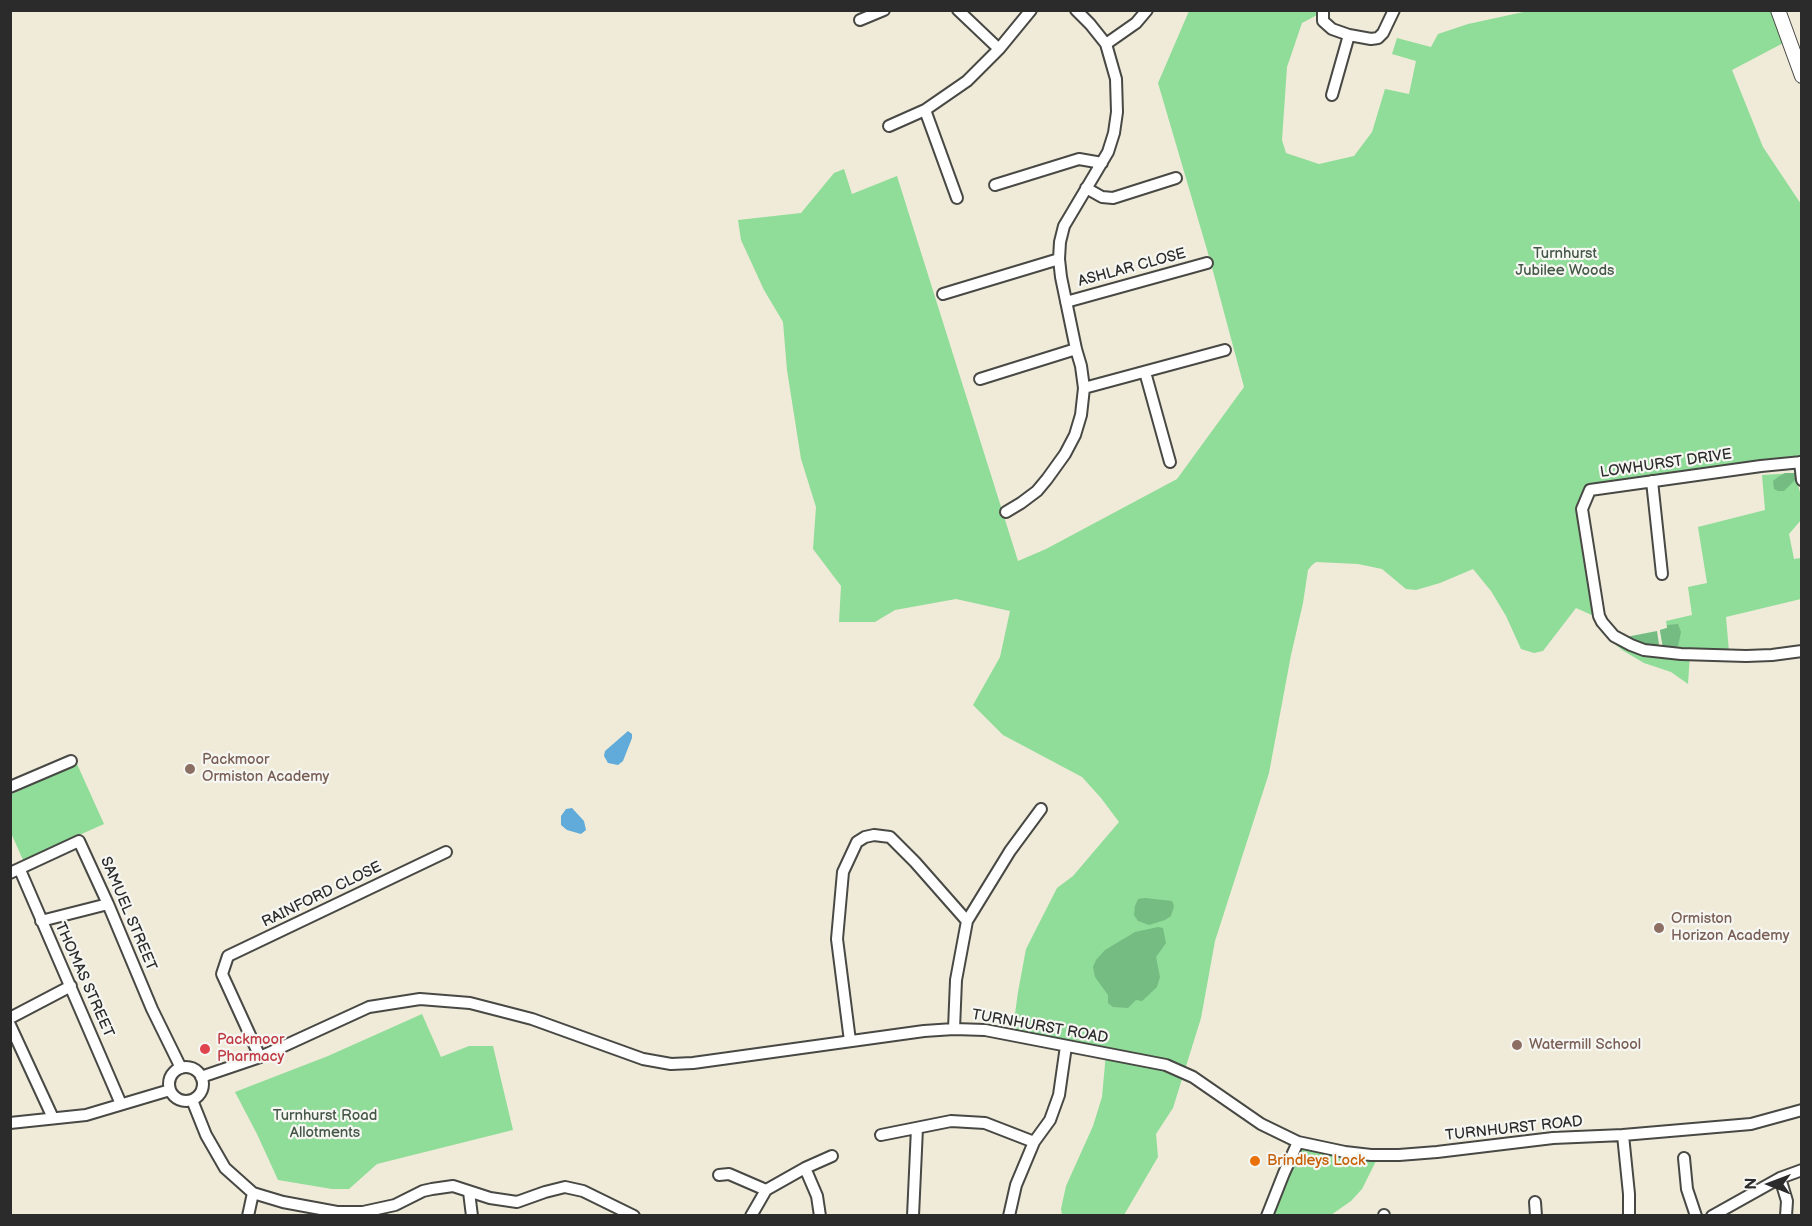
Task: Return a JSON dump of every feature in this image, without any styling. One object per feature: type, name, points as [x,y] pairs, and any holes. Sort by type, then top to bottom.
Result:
[{"type":"main road","points":[[1778,10],[1802,76]]},
{"type":"street","points":[[872,29],[864,19],[884,10]]},
{"type":"street","points":[[958,10],[999,49]]},
{"type":"street","points":[[888,126],[925,110],[967,81],[999,49],[1030,10]]},
{"type":"street","points":[[1006,512],[1037,491],[1047,479],[1075,435],[1081,414],[1084,388],[1081,366],[1065,302],[1059,259],[1064,226],[1108,152],[1118,112],[1116,79],[1106,44],[1076,10]]},
{"type":"street","points":[[1106,44],[1136,23],[1147,10]]},
{"type":"street","points":[[1323,10],[1322,17],[1327,26],[1349,35],[1371,39],[1378,38],[1386,29],[1394,10]]},
{"type":"street","points":[[1332,95],[1349,35]]},
{"type":"street","points":[[925,110],[957,198]]},
{"type":"street","points":[[995,185],[1010,176],[1079,159],[1102,163]]},
{"type":"street","points":[[1086,188],[1102,197],[1113,198],[1157,179],[1176,178]]},
{"type":"street","points":[[943,294],[1059,259]]},
{"type":"street","name":"ASHLAR CLOSE","points":[[1065,302],[1207,263]]},
{"type":"street","points":[[987,381],[1076,349]]},
{"type":"street","points":[[1084,388],[1225,350]]},
{"type":"street","points":[[1146,372],[1161,449],[1170,462]]},
{"type":"street","points":[[1801,462],[1802,480]]},
{"type":"street","name":"LOWHURST DRIVE","points":[[1801,462],[1590,490],[1582,509],[1599,616],[1614,636],[1644,650],[1681,654],[1746,656],[1802,651]]},
{"type":"street","points":[[1652,481],[1662,574]]},
{"type":"street","points":[[10,787],[72,761]]},
{"type":"street","points":[[954,1029],[956,981],[967,921],[1010,851],[1041,809]]},
{"type":"street","points":[[850,1041],[837,939],[843,872],[857,842],[874,835],[890,837],[967,921]]},
{"type":"street","name":"SAMUEL STREET","points":[[13,872],[79,840],[152,1009],[181,1068]]},
{"type":"street","name":"RAINFORD CLOSE","points":[[260,1057],[222,974],[228,956],[446,852]]},
{"type":"street","name":"THOMAS STREET","points":[[13,872],[41,921],[121,1104]]},
{"type":"street","points":[[41,921],[108,904]]},
{"type":"street","points":[[10,1018],[71,986]]},
{"type":"street","name":"TURNHURST ROAD","points":[[201,1077],[260,1057],[369,1007],[420,999],[470,1003],[532,1019],[643,1059],[671,1064],[924,1031],[985,1030],[1166,1065],[1193,1077],[1261,1124],[1298,1142],[1345,1152],[1385,1155],[1437,1152],[1553,1138],[1623,1136],[1751,1124],[1802,1110]]},
{"type":"street","points":[[10,1024],[53,1118]]},
{"type":"street","points":[[1009,1215],[1016,1185],[1034,1142],[1050,1120],[1059,1095],[1066,1046]]},
{"type":"street","points":[[181,1068],[194,1070],[201,1077],[200,1093],[192,1100],[178,1099],[170,1090],[170,1079],[173,1073],[181,1068]]},
{"type":"street","points":[[10,1123],[86,1114],[170,1090]]},
{"type":"street","points":[[192,1100],[206,1135],[225,1167],[254,1193],[283,1202],[363,1214],[395,1205],[423,1191],[453,1186],[490,1198],[517,1202],[565,1187],[583,1191],[627,1214]]},
{"type":"street","points":[[881,1136],[951,1121],[985,1123],[1034,1142]]},
{"type":"street","points":[[913,1215],[917,1128]]},
{"type":"street","points":[[1623,1136],[1629,1215]]},
{"type":"street","points":[[1267,1215],[1298,1142]]},
{"type":"street","points":[[751,1215],[766,1190],[832,1156]]},
{"type":"street","points":[[1688,1165],[1687,1190],[1696,1215]]},
{"type":"street","points":[[805,1168],[817,1196],[820,1215]]},
{"type":"street","points":[[1712,1215],[1780,1178],[1802,1170]]},
{"type":"street","points":[[725,1171],[766,1190]]},
{"type":"street","points":[[1780,1178],[1786,1201],[1786,1215]]},
{"type":"street","points":[[470,1192],[472,1215]]},
{"type":"street","points":[[248,1215],[254,1193]]},
{"type":"street","points":[[1535,1202],[1536,1215]]},
{"type":"green space","name":"Turnhurst Jubilee Woods","points":[[1189,11],[1318,11],[1317,15],[1302,23],[1287,67],[1282,140],[1286,153],[1319,164],[1354,156],[1372,132],[1385,89],[1409,94],[1416,61],[1392,54],[1397,38],[1431,47],[1438,34],[1468,24],[1528,11],[1778,11],[1789,40],[1732,70],[1763,147],[1801,204],[1801,462],[1590,491],[1582,509],[1594,594],[1614,636],[1690,654],[1688,684],[1671,672],[1644,663],[1622,650],[1602,633],[1594,616],[1576,608],[1543,651],[1534,653],[1521,649],[1506,616],[1491,591],[1473,569],[1416,590],[1406,589],[1382,569],[1358,564],[1316,562],[1312,565],[1308,570],[1269,773],[1215,941],[1201,1018],[1173,1108],[1156,1134],[1158,1157],[1124,1215],[1062,1215],[1061,1209],[1066,1186],[1093,1126],[1102,1097],[1106,1053],[1012,1036],[1018,992],[1026,949],[1057,888],[1073,876],[1119,822],[1082,777],[1003,735],[973,705],[1000,657],[1010,611],[956,599],[895,610],[875,622],[839,622],[841,586],[813,549],[816,507],[801,459],[787,370],[783,322],[764,290],[741,240],[738,220],[801,213],[834,173],[844,169],[852,194],[897,176],[1018,561],[1046,549],[1177,479],[1244,387],[1210,260],[1158,83]]},
{"type":"green space","points":[[1785,473],[1795,473],[1796,479],[1784,491],[1774,489],[1773,481]]},
{"type":"green space","points":[[1795,473],[1801,496],[1801,520],[1789,534],[1794,559],[1801,558],[1801,599],[1726,617],[1729,652],[1663,648],[1660,630],[1667,628],[1666,621],[1692,615],[1688,587],[1707,583],[1698,527],[1765,510],[1762,475]]},
{"type":"green space","points":[[1678,624],[1681,632],[1678,646],[1674,649],[1663,648],[1660,630],[1667,628],[1667,625]]},
{"type":"green space","points":[[1657,631],[1660,651],[1644,650],[1626,637]]},
{"type":"green space","points":[[72,764],[77,764],[104,824],[23,860],[11,833],[10,795]]},
{"type":"green space","points":[[1138,899],[1172,901],[1174,906],[1171,916],[1149,925],[1138,921],[1134,915],[1135,906]]},
{"type":"green space","points":[[1163,928],[1166,943],[1156,957],[1160,977],[1157,987],[1142,1001],[1136,1000],[1128,1008],[1113,1007],[1108,1003],[1108,995],[1095,977],[1093,967],[1096,960],[1105,950],[1135,932]]},
{"type":"green space","name":"Turnhurst Road Allotments","points":[[422,1014],[441,1057],[469,1046],[493,1046],[513,1130],[377,1164],[349,1189],[332,1189],[278,1180],[235,1092],[328,1056]]},
{"type":"green space","points":[[1298,1142],[1379,1155],[1362,1189],[1351,1201],[1331,1215],[1267,1216]]},
{"type":"water","points":[[628,731],[632,734],[632,738],[623,761],[618,765],[608,763],[604,756],[605,751]]},
{"type":"water","points":[[572,808],[584,821],[586,830],[581,834],[567,830],[561,825],[561,816],[566,809]]},
{"type":"place","name":"Packmoor Ormiston Academy","points":[[190,769]]},
{"type":"place","name":"Ormiston Horizon Academy","points":[[1659,928]]},
{"type":"place","name":"Watermill School","points":[[1517,1045]]},
{"type":"place","name":"Packmoor Pharmacy","points":[[205,1049]]},
{"type":"place","name":"Brindleys Lock","points":[[1255,1161]]}]
